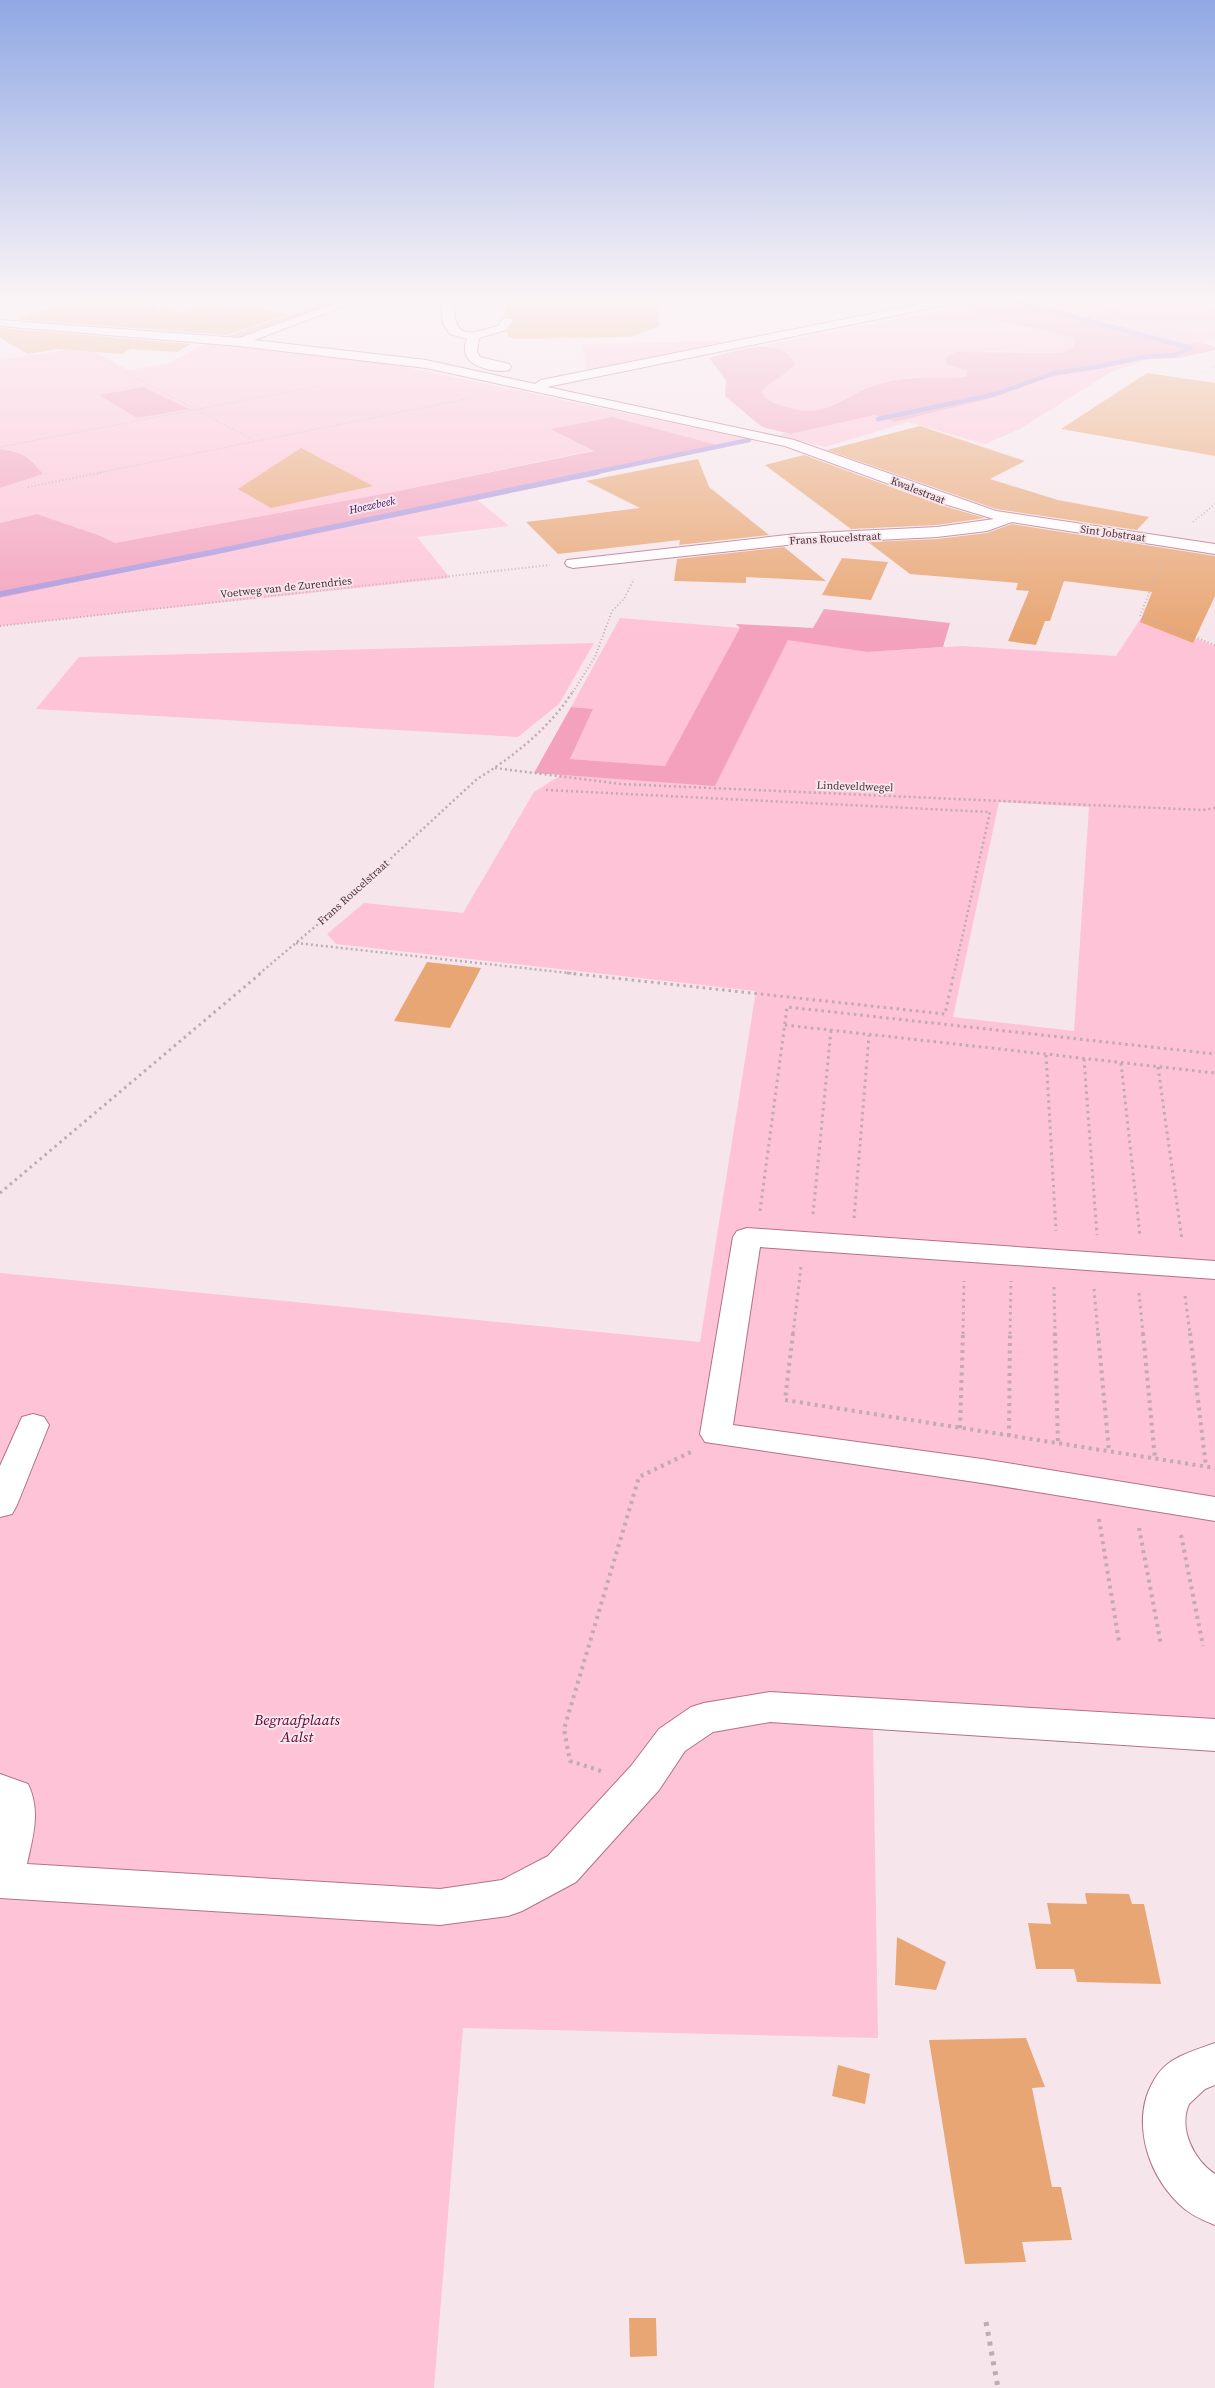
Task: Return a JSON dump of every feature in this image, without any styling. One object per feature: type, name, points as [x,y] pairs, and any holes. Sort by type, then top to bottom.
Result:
[{"type":"street","name":"Kwalestraat","points":[[654,412],[789,442],[954,503],[1011,518]]},
{"type":"street","name":"Sint Jobstraat","points":[[1011,518],[1215,549]]},
{"type":"street","name":"Frans Roucelstraat","points":[[573,563],[796,539],[937,532],[987,526],[1011,518]]},
{"type":"street","points":[[1194,1269],[747,1237],[716,1434],[982,1471],[1215,1509]]},
{"type":"street","points":[[0,1505],[32,1425]]},
{"type":"street","points":[[0,1791],[14,1796],[17,1818],[2,1880],[440,1907],[508,1898],[562,1870],[653,1766],[672,1740],[704,1718],[770,1707],[1215,1735]]},
{"type":"street","points":[[1215,2064],[1194,2071],[1181,2080],[1172,2091],[1166,2102],[1163,2130],[1166,2144],[1182,2172],[1204,2196],[1215,2202]]},
{"type":"path","points":[[0,447],[185,412]]},
{"type":"path","points":[[202,412],[255,441]]},
{"type":"path","points":[[28,487],[398,412]]},
{"type":"path","points":[[1190,527],[1215,504]]},
{"type":"path","points":[[1170,542],[1140,616],[1215,644]]},
{"type":"path","name":"Frans Roucelstraat","points":[[0,1193],[336,909],[477,779],[495,768],[526,743],[564,706],[595,657],[612,611],[624,598],[641,566],[658,554]]},
{"type":"path","name":"Voetweg van de Zurendries","points":[[0,626],[573,563]]},
{"type":"path","name":"Lindeveldwegel","points":[[495,768],[620,784],[1203,810],[1215,808]]},
{"type":"path","points":[[296,943],[945,1014],[990,812],[546,790]]},
{"type":"path","points":[[756,1237],[787,1007],[1215,1054]]},
{"type":"path","points":[[785,1025],[1215,1073]]},
{"type":"path","points":[[831,1030],[807,1241],[785,1400],[1215,1468]]},
{"type":"path","points":[[852,1244],[869,1035]]},
{"type":"path","points":[[1046,1055],[1055,1259],[1058,1443]]},
{"type":"path","points":[[1084,1059],[1095,1262],[1109,1452]]},
{"type":"path","points":[[1121,1063],[1140,1265],[1155,1459]]},
{"type":"path","points":[[1158,1067],[1194,1269],[1206,1467]]},
{"type":"path","points":[[960,1428],[965,1252]]},
{"type":"path","points":[[1009,1436],[1011,1256]]},
{"type":"path","points":[[653,1766],[610,1774],[570,1761],[564,1730],[639,1477],[711,1442],[716,1434]]},
{"type":"path","points":[[1094,1489],[1119,1642]]},
{"type":"path","points":[[1133,1496],[1161,1644]]},
{"type":"path","points":[[1175,1502],[1203,1646]]},
{"type":"path","points":[[986,2322],[998,2388]]},
{"type":"green space","points":[[0,412],[128,412],[137,418],[165,412],[622,412],[753,440],[718,445],[612,417],[552,429],[595,450],[398,491],[115,543],[101,536],[37,514],[0,523],[0,488],[43,474],[15,451],[0,449]]},
{"type":"green space","points":[[934,412],[1046,412],[1020,429],[985,444],[908,422],[826,447],[779,436],[784,433],[791,434],[875,415],[895,422]]},
{"type":"green space","points":[[474,497],[509,526],[417,537],[450,578],[0,626],[0,598]]},
{"type":"green space","points":[[620,618],[741,628],[665,766],[570,759],[593,709],[571,707]]},
{"type":"green space","name":"Begraafplaats Aalst","points":[[1141,618],[1215,646],[1215,1751],[873,1729],[878,2038],[463,2028],[434,2388],[0,2388],[0,1273],[700,1342],[756,991],[336,944],[327,934],[364,903],[463,913],[534,792],[561,775],[715,785],[788,639],[867,652],[962,646],[1116,656]],"holes":[[[999,802],[1089,807],[1074,1031],[953,1017]]]},
{"type":"green space","points":[[594,643],[559,704],[518,737],[36,709],[79,657]]},
{"type":"shaded area","points":[[128,412],[169,412],[137,418]]},
{"type":"shaded area","points":[[745,412],[934,412],[895,422],[875,415],[791,434],[762,427]]},
{"type":"shaded area","points":[[612,417],[718,445],[0,598],[0,523],[37,514],[101,536],[115,543],[398,491],[594,451],[551,429]]},
{"type":"shaded area","points":[[0,449],[25,456],[43,474],[0,488]]},
{"type":"shaded area","points":[[824,609],[950,623],[943,647],[867,652],[788,640],[715,786],[534,773],[571,707],[593,709],[570,759],[665,766],[740,628],[736,624],[813,628]]},
{"type":"building","points":[[1086,412],[1215,412],[1215,456],[1061,429]]},
{"type":"building","points":[[920,426],[1025,461],[990,479],[1058,500],[1149,517],[1137,530],[996,509],[827,450]]},
{"type":"building","points":[[301,448],[373,486],[271,508],[238,489]]},
{"type":"building","points":[[804,455],[940,505],[985,518],[937,525],[851,529],[765,465]]},
{"type":"building","points":[[698,459],[709,487],[769,535],[679,545],[680,540],[558,554],[526,522],[640,508],[586,481]]},
{"type":"building","points":[[1012,524],[1215,556],[1215,596],[1193,643],[1140,622],[1152,592],[1064,581],[1050,621],[1045,621],[1036,645],[1008,641],[1029,591],[1016,590],[1018,583],[910,574],[868,542],[937,539],[987,533]]},
{"type":"building","points":[[784,547],[826,581],[746,577],[746,583],[674,581],[677,559]]},
{"type":"building","points":[[842,558],[888,562],[871,600],[822,595]]},
{"type":"building","points":[[427,962],[481,968],[450,1028],[394,1021]]},
{"type":"building","points":[[1085,1893],[1129,1894],[1132,1904],[1144,1904],[1161,1984],[1077,1982],[1074,1969],[1036,1969],[1028,1923],[1051,1924],[1047,1903],[1087,1904]]},
{"type":"building","points":[[897,1937],[946,1962],[936,1990],[895,1985]]},
{"type":"building","points":[[1026,2038],[1045,2087],[1032,2088],[1052,2187],[1061,2187],[1072,2240],[1022,2242],[1026,2262],[965,2264],[929,2040]]},
{"type":"building","points":[[838,2065],[870,2074],[865,2104],[832,2096]]},
{"type":"building","points":[[629,2318],[656,2318],[657,2356],[630,2357]]},
{"type":"waterway","name":"Hoezebeek","points":[[878,419],[909,412]]},
{"type":"waterway","name":"Hoezebeek","points":[[592,473],[749,440]]},
{"type":"waterway","name":"Hoezebeek","points":[[0,594],[214,552],[598,472]]}]
